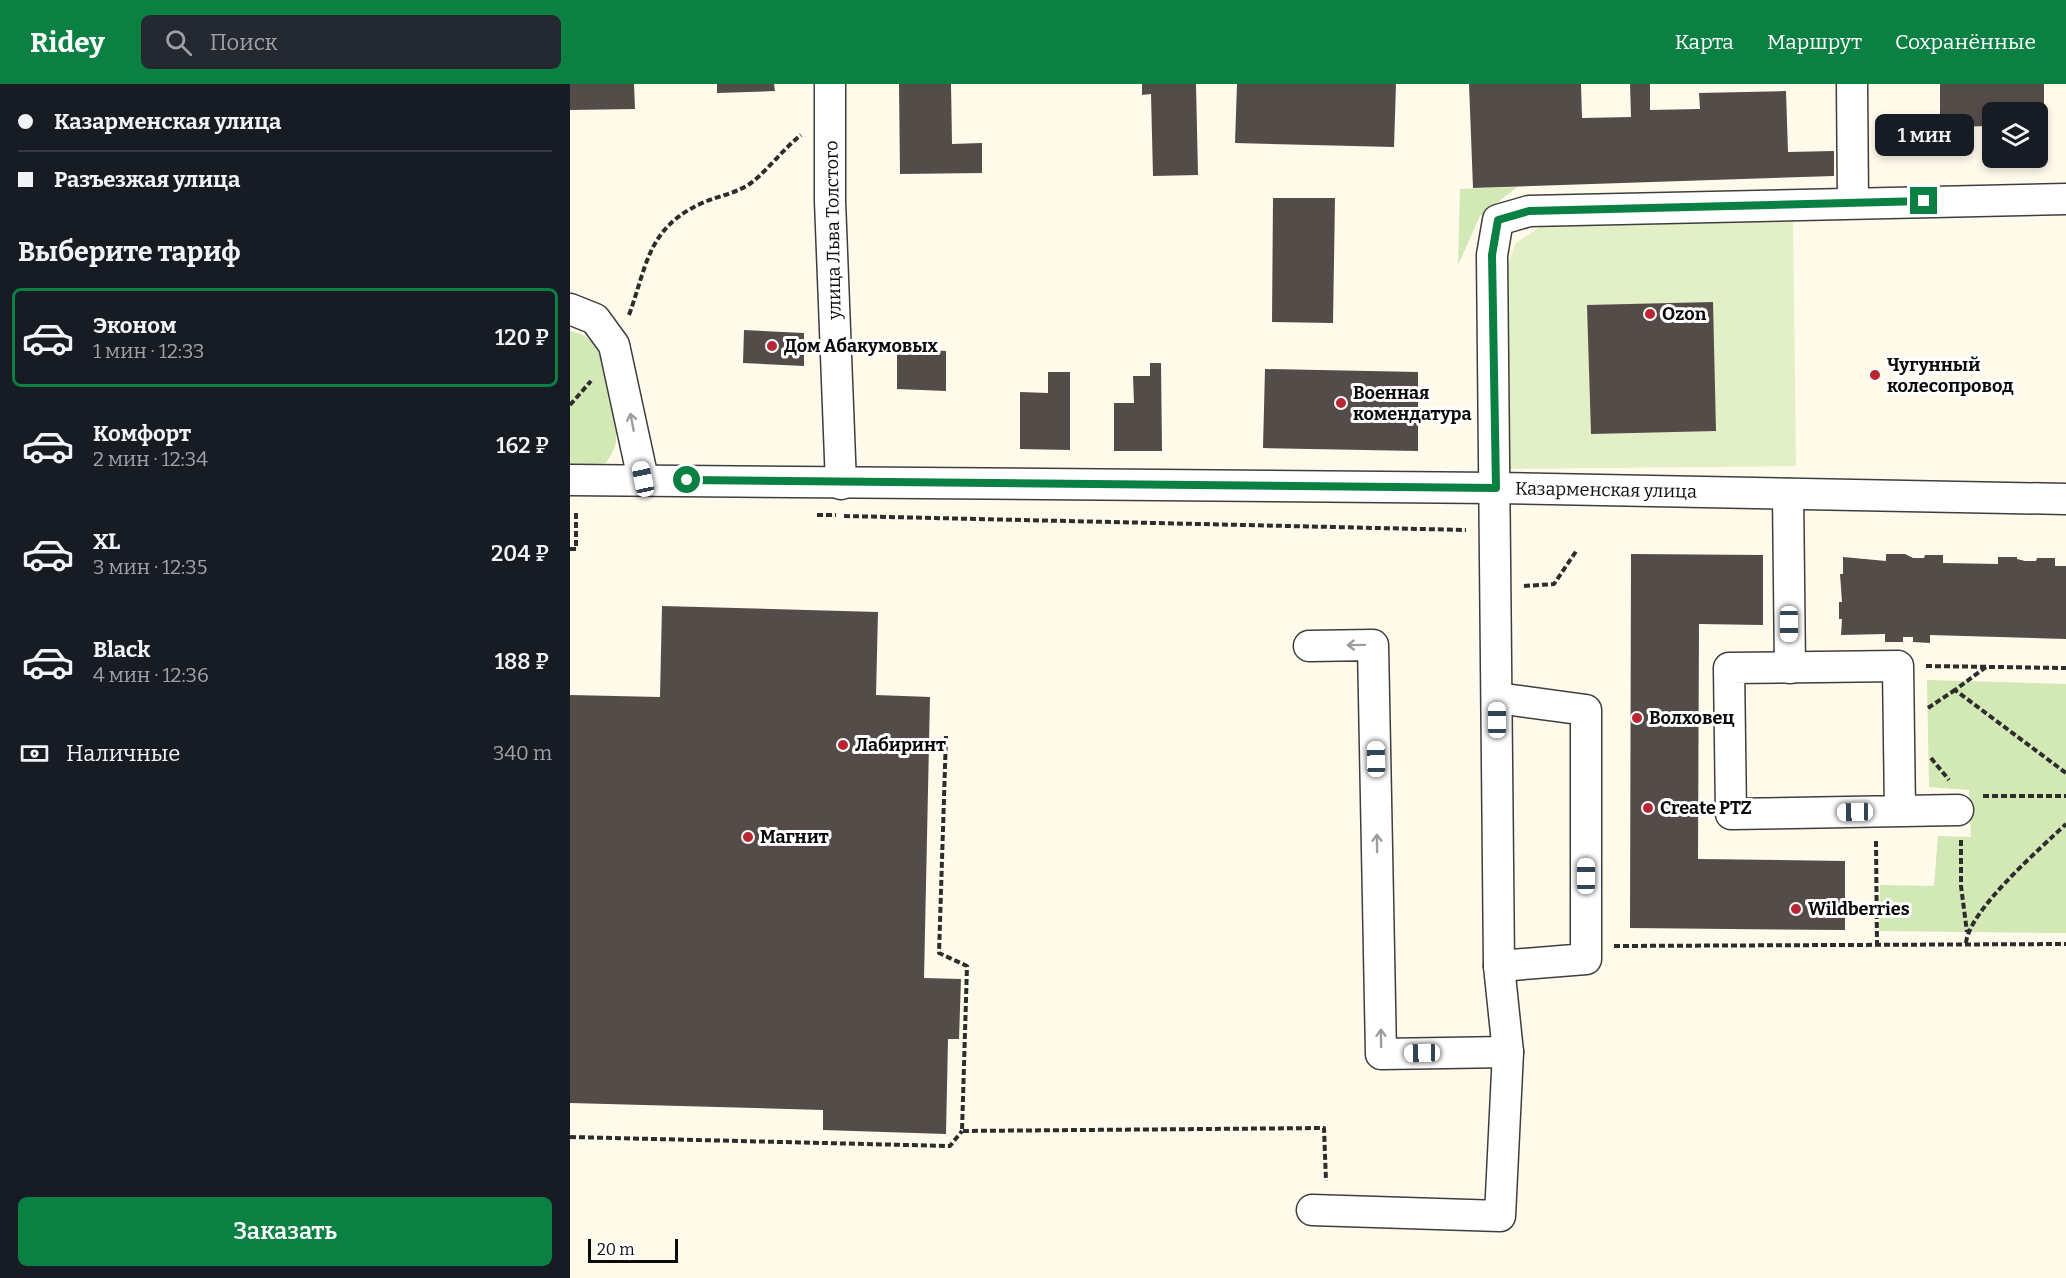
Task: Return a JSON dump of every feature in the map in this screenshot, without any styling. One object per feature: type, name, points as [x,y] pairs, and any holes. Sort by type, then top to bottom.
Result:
[{"type":"street","name":"улица Льва Толстого","points":[[830,84],[830,201],[841,484]]},
{"type":"street","points":[[1852,84],[1853,202]]},
{"type":"street","points":[[1319,1201],[1500,1216],[1508,1052],[1499,966],[1492,255],[1498,220],[1529,211],[2066,199]]},
{"type":"street","points":[[570,309],[595,319],[614,345],[643,479]]},
{"type":"street","name":"Казарменская улица","points":[[570,480],[1496,488],[2066,499]]},
{"type":"street","points":[[1788,494],[1790,668]]},
{"type":"street","points":[[1309,646],[1373,645],[1382,1054],[1508,1052]]},
{"type":"street","points":[[1888,811],[1898,666],[1729,668],[1731,814],[1888,811],[1960,804]]},
{"type":"street","points":[[1497,698],[1586,710],[1586,958],[1499,966]]},
{"type":"path","points":[[626,324],[650,249],[661,232],[684,211],[709,199],[733,193],[751,182],[808,130]]},
{"type":"path","points":[[570,512],[587,512]]},
{"type":"path","points":[[570,549],[576,549],[576,512]]},
{"type":"path","points":[[805,515],[1473,530]]},
{"type":"path","points":[[1497,587],[1554,584],[1577,550]]},
{"type":"path","points":[[1898,666],[2066,668]]},
{"type":"path","points":[[1986,667],[1955,690],[2066,773]]},
{"type":"path","points":[[570,1137],[950,1146],[962,1131],[967,966],[939,953],[946,736]]},
{"type":"path","points":[[1929,756],[1960,804],[1961,886],[1967,932],[1966,943]]},
{"type":"path","points":[[1960,804],[2066,795]]},
{"type":"path","points":[[1877,945],[1888,811]]},
{"type":"path","points":[[1967,932],[2001,887],[2066,824]]},
{"type":"path","points":[[1586,946],[2066,944]]},
{"type":"path","points":[[962,1131],[1324,1128],[1319,1201]]},
{"type":"green space","points":[[1517,187],[1480,216],[1458,265],[1460,189]]},
{"type":"green space","points":[[1793,218],[1796,466],[1508,469],[1504,273],[1516,243],[1540,227]]},
{"type":"green space","points":[[570,331],[584,336],[597,348],[606,373],[613,405],[616,442],[606,463],[570,467]]},
{"type":"green space","points":[[1927,680],[2066,684],[2066,933],[1879,931],[1880,885],[1934,886],[1938,836],[1971,837],[1969,790],[1929,787]]},
{"type":"building","points":[[570,84],[634,84],[635,109],[570,110]]},
{"type":"building","points":[[717,84],[774,84],[775,91],[717,93]]},
{"type":"building","points":[[899,84],[951,84],[952,144],[982,143],[982,173],[900,174]]},
{"type":"building","points":[[1142,84],[1196,84],[1198,175],[1153,176],[1151,94],[1142,95]]},
{"type":"building","points":[[1237,84],[1396,84],[1394,147],[1235,143]]},
{"type":"building","points":[[1469,84],[1581,84],[1582,118],[1631,117],[1630,84],[1650,84],[1650,110],[1700,109],[1699,93],[1786,91],[1788,152],[1834,151],[1834,176],[1473,188]]},
{"type":"building","points":[[1940,84],[2044,84],[2044,102],[1982,102],[1982,126],[1940,127]]},
{"type":"building","points":[[1273,198],[1335,198],[1333,323],[1272,322]]},
{"type":"building","points":[[1713,302],[1716,431],[1591,434],[1587,305]]},
{"type":"building","points":[[744,330],[804,333],[804,366],[743,363]]},
{"type":"building","points":[[897,348],[946,351],[946,391],[897,389]]},
{"type":"building","points":[[1150,363],[1161,363],[1162,451],[1114,451],[1114,403],[1134,403],[1133,376],[1150,376]]},
{"type":"building","name":"Военная комендатура","points":[[1265,369],[1418,372],[1418,451],[1263,448]]},
{"type":"building","points":[[1048,372],[1070,372],[1070,450],[1020,449],[1020,392],[1048,393]]},
{"type":"building","points":[[1631,554],[1763,555],[1763,625],[1699,624],[1698,859],[1845,861],[1845,930],[1630,928]]},
{"type":"building","points":[[1886,554],[1905,554],[1913,558],[1943,555],[1943,563],[1998,564],[1998,557],[2017,557],[2025,561],[2055,558],[2055,566],[2066,566],[2066,639],[1930,635],[1930,643],[1913,642],[1913,637],[1903,637],[1903,642],[1885,642],[1885,634],[1841,635],[1842,619],[1839,619],[1839,602],[1842,602],[1840,574],[1843,574],[1843,557],[1886,561]]},
{"type":"building","name":"Магнит","points":[[662,606],[878,612],[876,695],[930,697],[924,978],[961,979],[959,1039],[948,1039],[946,1134],[823,1130],[823,1110],[570,1103],[570,695],[660,697]]},
{"type":"place","name":"Ozon","points":[[1650,314]]},
{"type":"place","name":"Дом Абакумовых","points":[[772,346]]},
{"type":"place","name":"Чугунный колесопровод","points":[[1875,375]]},
{"type":"place","name":"Военная комендатура","points":[[1341,403]]},
{"type":"place","name":"Волховец","points":[[1637,718]]},
{"type":"place","name":"Лабиринт","points":[[843,745]]},
{"type":"place","name":"Create PTZ","points":[[1648,808]]},
{"type":"place","name":"Магнит","points":[[748,837]]},
{"type":"place","name":"Wildberries","points":[[1796,909]]},
{"type":"route","points":[[687,480],[841,484],[1496,488],[1492,255],[1498,220],[1529,211],[1924,201]]}]
